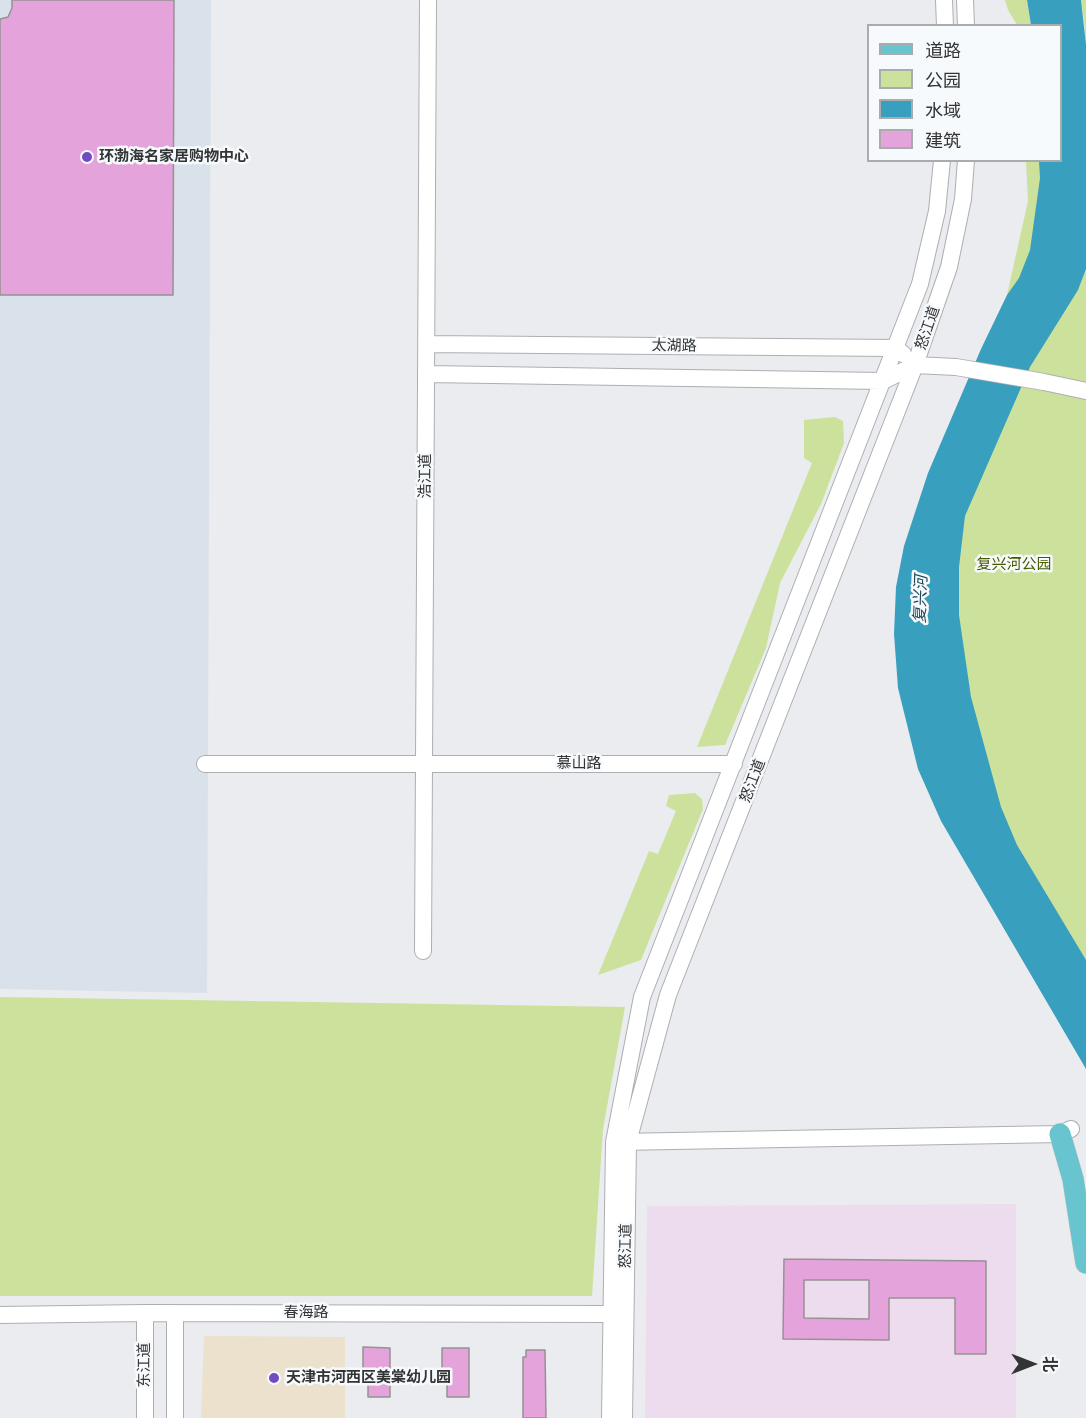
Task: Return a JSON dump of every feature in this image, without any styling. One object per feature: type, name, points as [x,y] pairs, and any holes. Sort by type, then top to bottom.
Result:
[{"type":"main road","points":[[1066,1132],[1086,1182]]},
{"type":"main road","points":[[1066,1132],[1086,1263]]},
{"type":"street","name":"浩江道","points":[[423,951],[428,0]]},
{"type":"street","points":[[944,0],[945,24]]},
{"type":"street","points":[[964,0],[966,24]]},
{"type":"street","name":"怒江道","points":[[610,1418],[612,1314],[621,1142],[642,997],[920,284],[937,211],[942,162]]},
{"type":"street","name":"怒江道","points":[[624,1418],[621,1142],[668,995],[915,365],[949,267],[963,199],[966,162]]},
{"type":"street","name":"太湖路","points":[[427,344],[895,348]]},
{"type":"street","points":[[895,348],[915,365]]},
{"type":"street","points":[[427,374],[883,381],[915,365],[956,367],[1086,391]]},
{"type":"street","name":"慕山路","points":[[205,764],[734,764]]},
{"type":"street","points":[[621,1142],[1066,1132]]},
{"type":"street","name":"东江道","points":[[145,1313],[146,1418]]},
{"type":"street","name":"东江道","points":[[175,1313],[175,1418]]},
{"type":"street","name":"春海路","points":[[0,1315],[612,1314]]},
{"type":"shaded area","points":[[0,0],[211,0],[207,993],[0,989]]},
{"type":"shaded area","points":[[1016,1204],[1016,1418],[645,1418],[647,1206]]},
{"type":"shaded area","name":"天津市河西区美棠幼儿园","points":[[204,1336],[345,1337],[345,1418],[201,1418]]},
{"type":"green space","points":[[1005,0],[1027,0],[1031,24],[1016,24]]},
{"type":"green space","name":"复兴河公园","points":[[1081,0],[1086,0],[1086,1007],[953,772],[941,563],[1028,201],[1026,162],[1062,162],[1062,150],[1085,29]]},
{"type":"green space","points":[[835,417],[843,421],[844,443],[821,504],[780,583],[766,648],[725,745],[697,747],[812,463],[804,458],[804,420]]},
{"type":"green space","points":[[695,793],[702,799],[703,809],[641,960],[598,975],[649,851],[658,854],[676,811],[666,806],[669,795]]},
{"type":"green space","points":[[0,997],[625,1007],[603,1129],[592,1296],[0,1296]]},
{"type":"water","name":"复兴河","points":[[1027,0],[1081,0],[1086,45],[1086,269],[1078,290],[1030,367],[965,516],[959,567],[959,615],[971,697],[1001,807],[1017,845],[1086,960],[1086,1069],[941,821],[918,769],[898,688],[894,634],[896,587],[904,546],[928,473],[981,349],[1007,295],[1019,278],[1030,250],[1040,178],[1039,162],[1062,162],[1062,24],[1031,24]]},
{"type":"building","name":"环渤海名家居购物中心","points":[[12,0],[174,0],[173,295],[0,295],[0,19],[8,17],[12,8]]},
{"type":"building","points":[[784,1259],[986,1261],[986,1354],[955,1354],[955,1298],[889,1298],[889,1340],[783,1339]],"holes":[[[804,1280],[869,1280],[869,1319],[804,1318]]]},
{"type":"building","points":[[363,1347],[390,1348],[390,1397],[368,1397],[368,1384],[363,1384]]},
{"type":"building","points":[[442,1348],[469,1348],[469,1397],[447,1397],[447,1384],[442,1384]]},
{"type":"building","points":[[526,1350],[545,1350],[546,1418],[523,1418],[523,1357],[526,1357]]},
{"type":"place","name":"环渤海名家居购物中心","points":[[87,157]]},
{"type":"place","name":"天津市河西区美棠幼儿园","points":[[274,1378]]}]
